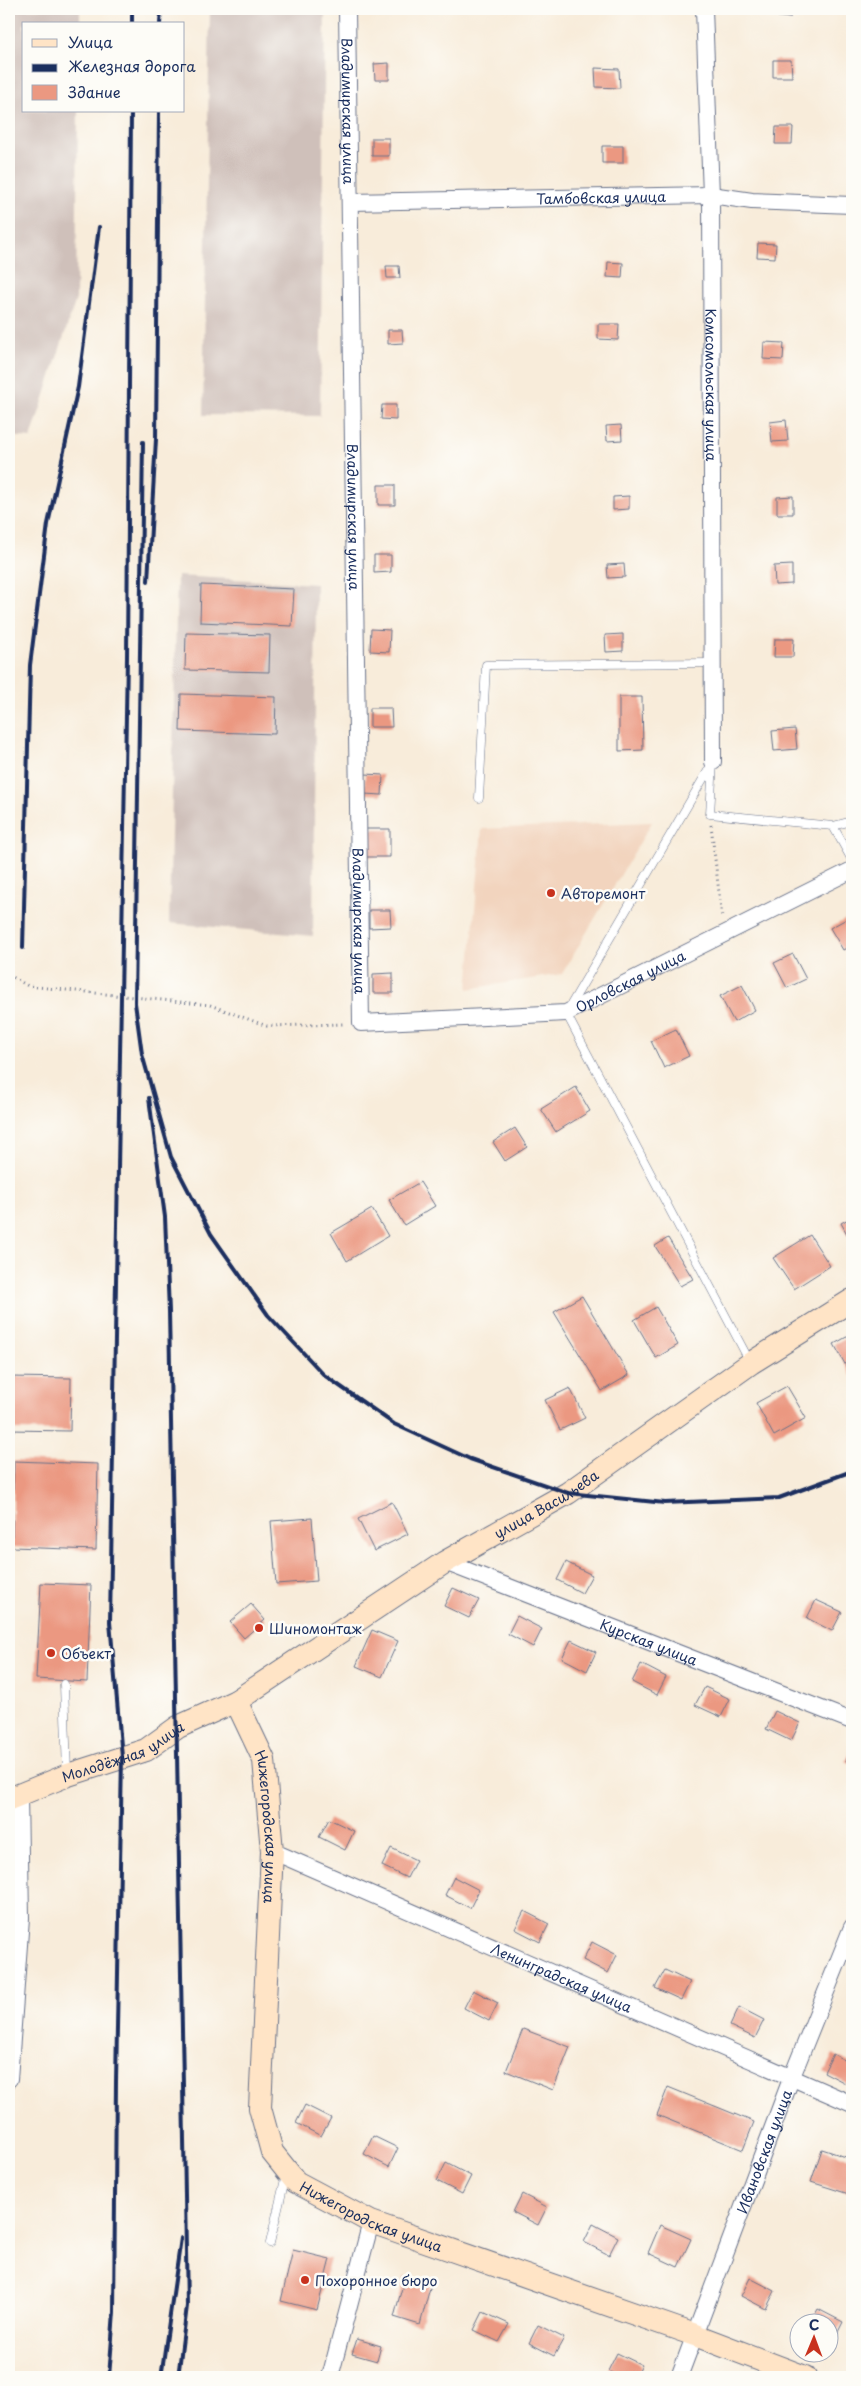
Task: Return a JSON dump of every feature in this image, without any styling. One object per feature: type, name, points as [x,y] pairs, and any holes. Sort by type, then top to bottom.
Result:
[{"type":"main road","name":"улица Васильева","points":[[236,1702],[445,1562],[568,1493],[751,1363],[852,1300]]},
{"type":"main road","name":"Молодёжная улица","points":[[14,1796],[68,1775],[146,1750],[178,1727],[236,1702]]},
{"type":"main road","name":"Нижегородская улица","points":[[236,1702],[264,1760],[272,1851],[260,2108],[272,2152],[296,2182],[371,2222],[696,2335],[805,2377]]},
{"type":"street","name":"Владимирская улица","points":[[347,9],[361,1024]]},
{"type":"street","name":"Комсомольская улица","points":[[704,9],[711,195],[713,762]]},
{"type":"street","name":"Тамбовская улица","points":[[350,202],[711,195],[752,201],[852,205]]},
{"type":"street","name":"Орловская улица","points":[[361,1024],[566,1013],[724,936],[852,870]]},
{"type":"street","name":"Курская улица","points":[[445,1562],[852,1721]]},
{"type":"street","points":[[9,2079],[21,1918],[14,1796]]},
{"type":"street","name":"Ленинградская улица","points":[[272,1851],[790,2079],[852,2104]]},
{"type":"street","name":"Ивановская улица","points":[[679,2377],[790,2079],[852,1927]]},
{"type":"street","points":[[330,2377],[371,2222]]},
{"type":"lane","points":[[479,798],[486,665],[712,663]]},
{"type":"lane","points":[[713,762],[710,814],[834,826],[852,820]]},
{"type":"lane","points":[[713,762],[566,1013],[751,1363]]},
{"type":"lane","points":[[834,826],[852,860]]},
{"type":"lane","points":[[64,1684],[68,1775]]},
{"type":"lane","points":[[270,2243],[287,2171]]},
{"type":"path","points":[[710,814],[724,936]]},
{"type":"path","points":[[9,975],[28,986],[210,1005],[267,1026],[361,1024]]},
{"type":"shaded area","points":[[9,9],[80,9],[80,22],[22,22],[22,112],[78,112],[76,299],[31,438],[9,436]]},
{"type":"shaded area","points":[[210,9],[325,9],[320,416],[203,415]]},
{"type":"shaded area","points":[[177,576],[316,584],[313,936],[169,923]]},
{"type":"shaded area","points":[[652,822],[562,974],[468,989],[482,829]]},
{"type":"building","points":[[773,9],[790,9],[790,18],[772,16]]},
{"type":"building","points":[[773,60],[791,60],[792,77],[773,77]]},
{"type":"building","points":[[389,63],[389,80],[375,80],[374,64]]},
{"type":"building","points":[[595,68],[619,69],[620,88],[596,87]]},
{"type":"building","points":[[776,127],[793,127],[792,144],[775,144]]},
{"type":"building","points":[[372,138],[389,138],[389,156],[372,156]]},
{"type":"building","points":[[602,146],[623,146],[623,163],[602,163]]},
{"type":"building","points":[[758,243],[776,244],[775,258],[757,257]]},
{"type":"building","points":[[608,262],[623,263],[622,278],[607,277]]},
{"type":"building","points":[[386,266],[399,266],[400,278],[387,278]]},
{"type":"building","points":[[598,324],[619,324],[618,340],[598,339]]},
{"type":"building","points":[[388,330],[402,330],[403,343],[388,344]]},
{"type":"building","points":[[764,342],[784,343],[783,360],[763,359]]},
{"type":"building","points":[[382,405],[396,405],[396,420],[381,419]]},
{"type":"building","points":[[786,420],[788,441],[772,442],[770,422]]},
{"type":"building","points":[[621,425],[622,440],[607,441],[606,426]]},
{"type":"building","points":[[378,485],[395,485],[395,505],[378,505]]},
{"type":"building","points":[[629,496],[629,509],[613,510],[613,497]]},
{"type":"building","points":[[793,496],[793,514],[777,514],[777,497]]},
{"type":"building","points":[[374,555],[391,555],[391,572],[374,573]]},
{"type":"building","points":[[624,564],[625,577],[608,578],[607,565]]},
{"type":"building","points":[[792,565],[792,584],[775,585],[774,566]]},
{"type":"building","points":[[201,585],[294,589],[292,626],[200,622]]},
{"type":"building","points":[[371,629],[390,630],[389,652],[370,651]]},
{"type":"building","points":[[186,633],[270,635],[269,672],[185,670]]},
{"type":"building","points":[[623,634],[623,651],[606,652],[605,635]]},
{"type":"building","points":[[775,639],[794,639],[793,657],[774,657]]},
{"type":"building","points":[[181,694],[276,697],[275,734],[180,731]]},
{"type":"building","points":[[619,697],[642,697],[643,750],[619,751]]},
{"type":"building","points":[[370,708],[391,708],[392,727],[370,727]]},
{"type":"building","points":[[795,729],[797,749],[774,751],[772,731]]},
{"type":"building","points":[[365,774],[383,775],[382,795],[364,794]]},
{"type":"building","points":[[366,829],[390,829],[390,857],[366,857]]},
{"type":"building","points":[[369,910],[390,910],[391,927],[369,928]]},
{"type":"building","points":[[852,916],[852,945],[843,950],[830,928]]},
{"type":"building","points":[[793,954],[806,979],[787,988],[774,963]]},
{"type":"building","points":[[393,973],[393,993],[373,993],[373,974]]},
{"type":"building","points":[[742,985],[755,1010],[734,1022],[720,996]]},
{"type":"building","points":[[676,1029],[689,1056],[664,1068],[651,1041]]},
{"type":"building","points":[[576,1087],[590,1111],[556,1132],[541,1109]]},
{"type":"building","points":[[515,1128],[527,1147],[505,1161],[493,1142]]},
{"type":"building","points":[[420,1182],[435,1206],[404,1225],[389,1200]]},
{"type":"building","points":[[372,1209],[388,1236],[347,1261],[331,1233]]},
{"type":"building","points":[[852,1217],[852,1243],[841,1223]]},
{"type":"building","points":[[810,1235],[830,1266],[794,1289],[773,1258]]},
{"type":"building","points":[[668,1238],[693,1279],[680,1286],[655,1246]]},
{"type":"building","points":[[582,1296],[629,1375],[602,1391],[554,1312]]},
{"type":"building","points":[[656,1307],[678,1345],[656,1358],[634,1320]]},
{"type":"building","points":[[852,1334],[852,1377],[834,1344]]},
{"type":"building","points":[[11,1377],[71,1378],[70,1431],[10,1430]]},
{"type":"building","points":[[787,1386],[806,1418],[774,1436],[756,1403]]},
{"type":"building","points":[[570,1388],[585,1418],[560,1430],[545,1400]]},
{"type":"building","points":[[14,1461],[98,1464],[96,1550],[12,1547]]},
{"type":"building","points":[[392,1502],[408,1534],[374,1551],[358,1519]]},
{"type":"building","points":[[312,1518],[317,1581],[276,1584],[271,1521]]},
{"type":"building","points":[[566,1562],[592,1575],[582,1593],[557,1580]]},
{"type":"building","points":[[41,1583],[91,1585],[87,1682],[36,1679]]},
{"type":"building","points":[[453,1588],[479,1600],[469,1618],[444,1606]]},
{"type":"building","points":[[816,1600],[842,1612],[832,1631],[807,1618]]},
{"type":"building","points":[[251,1604],[265,1620],[244,1638],[230,1622]]},
{"type":"building","points":[[517,1616],[542,1629],[533,1647],[508,1634]]},
{"type":"building","points":[[372,1630],[398,1641],[382,1677],[356,1666]]},
{"type":"building","points":[[571,1640],[596,1652],[587,1671],[562,1658]]},
{"type":"building","points":[[641,1664],[666,1677],[657,1695],[632,1682]]},
{"type":"building","points":[[705,1687],[730,1699],[721,1717],[695,1705]]},
{"type":"building","points":[[775,1711],[800,1723],[791,1741],[766,1729]]},
{"type":"building","points":[[852,1749],[852,1764],[846,1761]]},
{"type":"building","points":[[329,1819],[354,1831],[345,1850],[319,1837]]},
{"type":"building","points":[[391,1848],[416,1860],[407,1878],[382,1866]]},
{"type":"building","points":[[454,1877],[479,1890],[470,1908],[445,1895]]},
{"type":"building","points":[[524,1911],[549,1924],[540,1942],[515,1929]]},
{"type":"building","points":[[592,1942],[617,1955],[608,1973],[583,1960]]},
{"type":"building","points":[[665,1970],[690,1982],[681,2000],[655,1988]]},
{"type":"building","points":[[473,1990],[498,2003],[489,2021],[464,2008]]},
{"type":"building","points":[[739,2007],[764,2020],[755,2038],[730,2026]]},
{"type":"building","points":[[523,2029],[570,2047],[553,2090],[506,2071]]},
{"type":"building","points":[[833,2054],[852,2064],[852,2078],[849,2085],[824,2072]]},
{"type":"building","points":[[668,2087],[754,2122],[743,2150],[657,2115]]},
{"type":"building","points":[[305,2105],[331,2118],[321,2136],[296,2123]]},
{"type":"building","points":[[373,2136],[398,2148],[389,2167],[364,2154]]},
{"type":"building","points":[[822,2149],[852,2159],[852,2195],[811,2182]]},
{"type":"building","points":[[446,2163],[471,2176],[462,2194],[437,2181]]},
{"type":"building","points":[[522,2194],[547,2207],[538,2225],[513,2212]]},
{"type":"building","points":[[593,2224],[618,2237],[609,2255],[584,2242]]},
{"type":"building","points":[[660,2225],[691,2239],[678,2267],[648,2253]]},
{"type":"building","name":"Похоронное бюро","points":[[293,2250],[330,2259],[317,2310],[281,2301]]},
{"type":"building","points":[[405,2277],[431,2284],[420,2325],[394,2317]]},
{"type":"building","points":[[750,2278],[775,2291],[766,2309],[741,2296]]},
{"type":"building","points":[[818,2309],[828,2314],[815,2314]]},
{"type":"building","points":[[483,2312],[509,2324],[499,2342],[474,2330]]},
{"type":"building","points":[[838,2319],[843,2322],[838,2332]]},
{"type":"building","points":[[538,2325],[564,2338],[554,2356],[529,2343]]},
{"type":"building","points":[[357,2339],[381,2346],[377,2361],[352,2354]]},
{"type":"building","points":[[617,2353],[642,2365],[636,2377],[620,2377],[608,2371]]},
{"type":"railway","points":[[132,9],[132,22]]},
{"type":"railway","points":[[160,22],[161,9]]},
{"type":"railway","points":[[109,2377],[114,2312],[122,1757],[110,1622],[127,658],[131,112]]},
{"type":"railway","points":[[148,581],[156,439],[159,112]]},
{"type":"railway","points":[[23,948],[30,665],[48,524],[78,387],[99,227]]},
{"type":"railway","points":[[143,442],[135,1003],[142,1054],[171,1157],[211,1234],[268,1315],[324,1375],[394,1424],[470,1459],[568,1493],[665,1503],[779,1498],[852,1471]]},
{"type":"railway","points":[[149,1098],[165,1217],[169,1311],[187,2306],[178,2377]]},
{"type":"railway","points":[[161,2377],[181,2238]]},
{"type":"place","name":"Авторемонт","points":[[551,893]]},
{"type":"place","name":"Шиномонтаж","points":[[259,1628]]},
{"type":"place","name":"Объект","points":[[51,1653]]},
{"type":"place","name":"Похоронное бюро","points":[[305,2280]]}]
